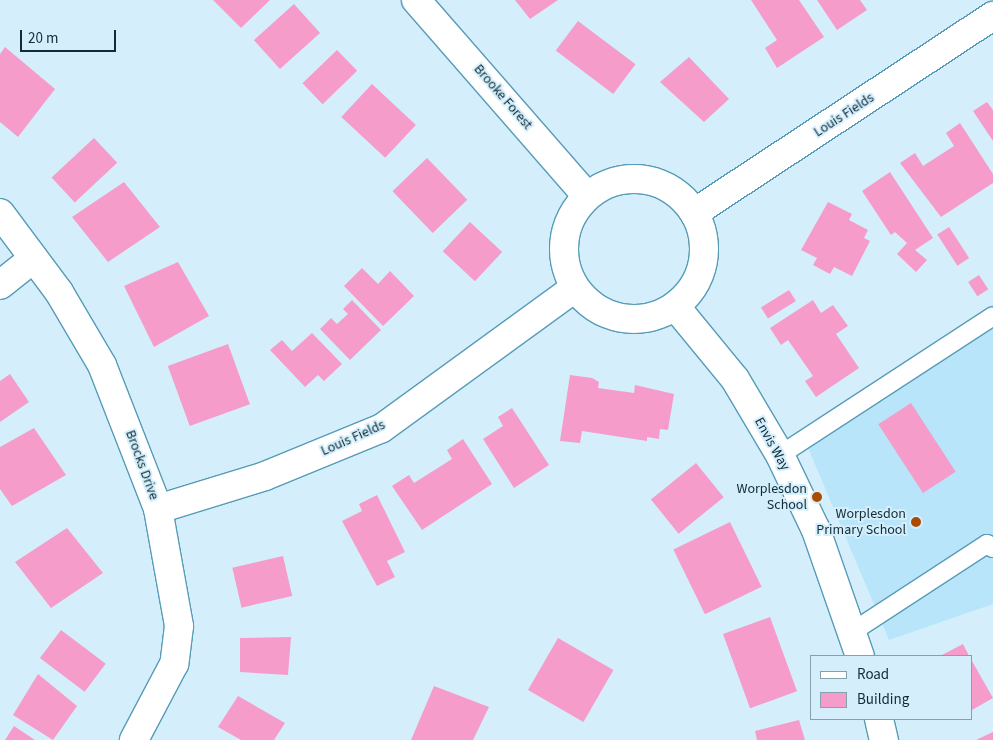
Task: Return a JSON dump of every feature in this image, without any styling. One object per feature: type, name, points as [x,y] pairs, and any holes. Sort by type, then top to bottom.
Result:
[{"type":"street","name":"Brooke Forest","points":[[416,0],[587,196]]},
{"type":"street","name":"Louis Fields","points":[[694,213],[993,16]]},
{"type":"street","points":[[645,179],[676,193],[694,213],[702,232],[703,260],[690,292],[675,306],[655,316],[632,320],[610,315],[590,304],[575,288],[563,250],[574,212],[587,196],[618,181],[645,179]]},
{"type":"street","name":"Brocks Drive","points":[[0,213],[34,258],[102,365],[158,509],[179,626],[174,664],[134,740]]},
{"type":"street","points":[[0,285],[34,258]]},
{"type":"street","name":"Louis Fields","points":[[158,509],[265,476],[382,428],[575,288]]},
{"type":"street","name":"Envis Way","points":[[675,306],[735,379],[780,455],[816,530],[856,644]]},
{"type":"street","points":[[879,720],[884,740]]},
{"type":"lane","points":[[780,455],[993,316]]},
{"type":"lane","points":[[856,644],[987,544],[993,548]]},
{"type":"shaded area","name":"Worplesdon Primary School","points":[[993,321],[993,604],[889,640],[806,443]]},
{"type":"building","points":[[213,0],[270,0],[241,28]]},
{"type":"building","points":[[515,0],[558,0],[530,19]]},
{"type":"building","points":[[751,0],[799,0],[824,37],[777,68],[765,48],[777,40]]},
{"type":"building","points":[[817,0],[860,0],[867,10],[837,30]]},
{"type":"building","points":[[294,4],[320,33],[280,69],[254,40]]},
{"type":"building","points":[[578,21],[636,64],[613,94],[556,51]]},
{"type":"building","points":[[5,47],[55,89],[18,137],[0,122],[0,54]]},
{"type":"building","points":[[337,50],[357,71],[323,104],[302,83]]},
{"type":"building","points":[[689,57],[729,99],[704,122],[660,82]]},
{"type":"building","points":[[372,84],[416,125],[385,158],[341,117]]},
{"type":"building","points":[[987,102],[993,110],[993,141],[973,111]]},
{"type":"building","points":[[960,123],[993,174],[993,183],[941,217],[900,163],[915,153],[923,166],[954,146],[946,133]]},
{"type":"building","points":[[94,138],[117,163],[75,202],[52,178]]},
{"type":"building","points":[[427,158],[467,200],[433,233],[392,191]]},
{"type":"building","points":[[890,172],[933,238],[915,250],[927,260],[916,272],[897,254],[907,243],[895,232],[891,235],[862,191]]},
{"type":"building","points":[[124,182],[160,227],[108,262],[72,217]]},
{"type":"building","points":[[828,202],[852,214],[849,220],[868,230],[864,238],[870,241],[852,276],[834,267],[830,274],[813,265],[817,258],[801,250]]},
{"type":"building","points":[[470,222],[502,252],[475,281],[443,251]]},
{"type":"building","points":[[949,227],[969,258],[957,266],[937,235]]},
{"type":"building","points":[[178,262],[209,316],[154,347],[124,286]]},
{"type":"building","points":[[362,268],[378,284],[390,271],[414,296],[383,326],[344,286]]},
{"type":"building","points":[[979,275],[988,289],[977,296],[968,282]]},
{"type":"building","points":[[789,290],[796,301],[768,319],[761,307]]},
{"type":"building","points":[[352,300],[381,330],[350,360],[320,329],[331,318],[337,324],[348,314],[343,309]]},
{"type":"building","points":[[813,300],[821,313],[833,305],[848,326],[836,334],[859,368],[816,397],[805,381],[813,376],[788,340],[781,345],[770,328]]},
{"type":"building","points":[[312,333],[342,364],[324,381],[318,375],[305,387],[270,350],[282,340],[292,351]]},
{"type":"building","points":[[228,344],[250,404],[190,426],[168,366]]},
{"type":"building","points":[[10,374],[29,402],[0,422],[0,381]]},
{"type":"building","points":[[570,375],[592,378],[599,382],[598,388],[634,393],[635,385],[674,394],[668,430],[660,429],[659,439],[647,437],[647,441],[582,431],[580,443],[560,441]]},
{"type":"building","points":[[911,403],[956,472],[923,493],[878,424]]},
{"type":"building","points":[[512,408],[549,465],[514,488],[483,439],[503,426],[498,417]]},
{"type":"building","points":[[34,428],[66,475],[12,506],[0,489],[0,447]]},
{"type":"building","points":[[463,439],[492,484],[422,530],[392,486],[409,475],[414,483],[452,459],[447,450]]},
{"type":"building","points":[[696,463],[724,497],[679,534],[651,500]]},
{"type":"building","points":[[377,495],[405,552],[387,561],[395,577],[377,586],[342,521],[362,511],[359,504]]},
{"type":"building","points":[[730,522],[762,587],[705,614],[673,550]]},
{"type":"building","points":[[67,528],[103,573],[51,608],[15,562]]},
{"type":"building","points":[[283,556],[292,596],[242,608],[232,568]]},
{"type":"building","points":[[770,617],[797,691],[750,708],[723,634]]},
{"type":"building","points":[[61,630],[106,664],[85,692],[40,658]]},
{"type":"building","points":[[291,637],[288,675],[240,672],[240,638]]},
{"type":"building","points":[[558,638],[613,670],[583,722],[528,690]]},
{"type":"building","points":[[963,644],[968,655],[942,655]]},
{"type":"building","points":[[973,663],[993,698],[973,709]]},
{"type":"building","points":[[38,674],[77,706],[53,740],[13,715]]},
{"type":"building","points":[[434,686],[489,707],[473,740],[411,740]]},
{"type":"building","points":[[238,696],[285,723],[274,740],[241,740],[218,727]]},
{"type":"building","points":[[799,720],[805,740],[757,740],[755,731]]},
{"type":"building","points":[[14,726],[35,740],[5,740]]},
{"type":"building","points":[[993,732],[993,740],[976,740]]},
{"type":"place","name":"Worplesdon School","points":[[817,497]]},
{"type":"place","name":"Worplesdon Primary School","points":[[916,522]]}]
